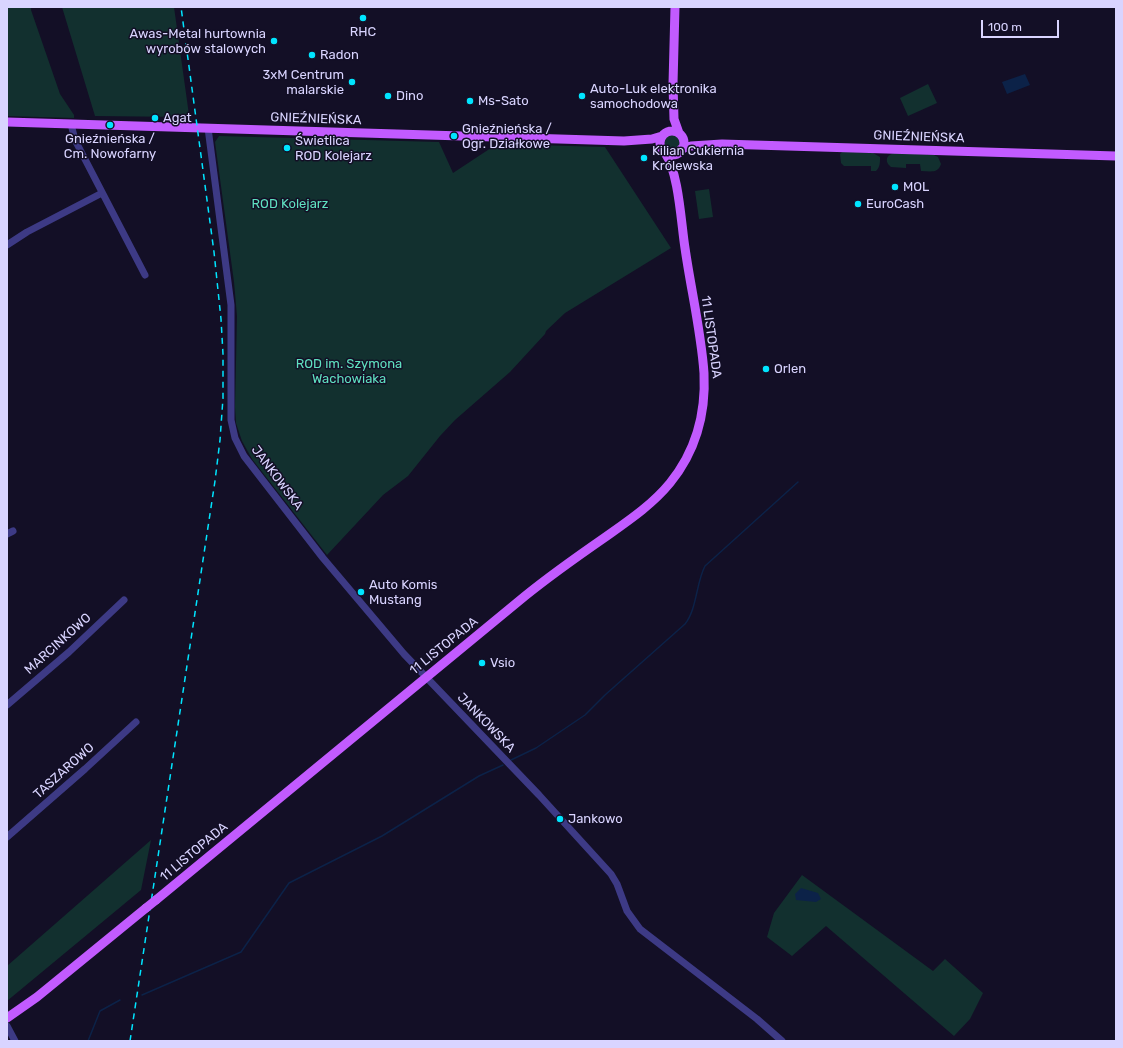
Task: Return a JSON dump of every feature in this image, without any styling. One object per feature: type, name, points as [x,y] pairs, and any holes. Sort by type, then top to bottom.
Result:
[{"type":"main road","points":[[673,84],[669,121],[660,142],[663,150],[671,155],[679,151],[684,144],[674,119],[673,84],[675,7]]},
{"type":"main road","name":"GNIEŹNIEŃSKA","points":[[7,122],[624,141],[652,139],[664,134]]},
{"type":"main road","points":[[664,134],[672,131],[681,135]]},
{"type":"main road","name":"GNIEŹNIEŃSKA","points":[[681,135],[687,140],[722,144],[1116,156]]},
{"type":"main road","name":"GNIEŹNIEŃSKA","points":[[624,141],[652,145],[663,150]]},
{"type":"main road","name":"GNIEŹNIEŃSKA","points":[[679,151],[691,146],[722,144]]},
{"type":"main road","name":"11 LISTOPADA","points":[[7,1018],[37,997],[546,580],[650,503],[669,484],[688,455],[701,420],[704,397],[704,373],[678,198],[671,164],[663,150]]},
{"type":"main road","name":"11 LISTOPADA","points":[[678,198],[679,151]]},
{"type":"street","points":[[70,124],[75,140],[145,275]]},
{"type":"street","name":"JANKOWSKA","points":[[208,128],[229,284],[231,313],[232,429],[244,456],[323,558],[404,654],[611,874],[617,884],[627,911],[640,929],[758,1019],[782,1041]]},
{"type":"street","points":[[7,245],[27,232],[102,193]]},
{"type":"street","name":"MARCINKOWO","points":[[7,705],[69,652],[124,600]]},
{"type":"street","name":"TASZAROWO","points":[[7,837],[136,722]]},
{"type":"street","points":[[7,1026],[15,1041]]},
{"type":"green space","points":[[7,7],[31,7],[60,94],[74,115],[74,118],[7,116]]},
{"type":"green space","points":[[62,7],[174,7],[189,115],[185,117],[95,116]]},
{"type":"green space","points":[[928,84],[937,103],[908,116],[900,98]]},
{"type":"green space","points":[[672,134],[678,137],[681,143],[678,149],[672,152],[666,149],[663,143],[666,137]]},
{"type":"green space","name":"ROD im. Szymona Wachowiaka","points":[[219,136],[439,142],[453,173],[497,144],[605,147],[671,248],[565,313],[546,331],[545,334],[510,372],[455,420],[440,436],[408,476],[383,495],[327,555],[252,459],[242,441],[236,423],[237,316],[234,282],[215,142]]},
{"type":"green space","points":[[843,151],[873,153],[880,157],[878,168],[876,171],[871,171],[871,166],[844,166],[841,163],[840,154]]},
{"type":"green space","points":[[894,153],[934,155],[938,157],[941,164],[936,171],[921,171],[920,164],[906,164],[906,168],[891,167],[887,162],[887,158]]},
{"type":"green space","points":[[709,189],[713,217],[699,219],[695,191]]},
{"type":"green space","points":[[151,840],[141,890],[7,1001],[7,966]]},
{"type":"green space","points":[[802,875],[933,971],[945,959],[983,993],[970,1019],[954,1036],[826,926],[792,956],[767,937],[774,913]]},
{"type":"water","points":[[1025,74],[1030,85],[1007,94],[1002,82]]},
{"type":"water","points":[[801,888],[818,893],[821,899],[816,902],[796,900],[795,894]]},
{"type":"waterway","points":[[511,760],[536,748],[585,715],[605,695],[685,624],[692,611],[705,566],[798,482]]},
{"type":"waterway","points":[[142,995],[241,952],[289,883],[382,836],[479,776],[503,765]]},
{"type":"waterway","points":[[88,1041],[100,1011],[120,1000]]},
{"type":"railway","points":[[130,1041],[215,481],[223,398],[221,319],[214,252],[181,7]]},
{"type":"place","name":"RHC","points":[[363,18]]},
{"type":"place","name":"Awas-Metal hurtownia wyrobów stalowych","points":[[274,41]]},
{"type":"place","name":"Radon","points":[[312,55]]},
{"type":"place","name":"3xM Centrum malarskie","points":[[352,82]]},
{"type":"place","name":"Dino","points":[[388,96]]},
{"type":"place","name":"Auto-Luk elektronika samochodowa","points":[[582,96]]},
{"type":"place","name":"Ms-Sato","points":[[470,101]]},
{"type":"place","name":"Agat","points":[[155,118]]},
{"type":"place","name":"Gnieźnieńska / Cm. Nowofarny","points":[[110,125]]},
{"type":"place","name":"Gnieźnieńska / Ogr. Działkowe","points":[[454,136]]},
{"type":"place","name":"Świetlica ROD Kolejarz","points":[[287,148]]},
{"type":"place","name":"Kilian Cukiernia Królewska","points":[[644,158]]},
{"type":"place","name":"MOL","points":[[895,187]]},
{"type":"place","name":"EuroCash","points":[[858,204]]},
{"type":"place","name":"Orlen","points":[[766,369]]},
{"type":"place","name":"Auto Komis Mustang","points":[[361,592]]},
{"type":"place","name":"Vsio","points":[[482,663]]},
{"type":"place","name":"Jankowo","points":[[560,819]]},
{"type":"park label","name":"ROD Kolejarz","points":[[290,204]]}]
